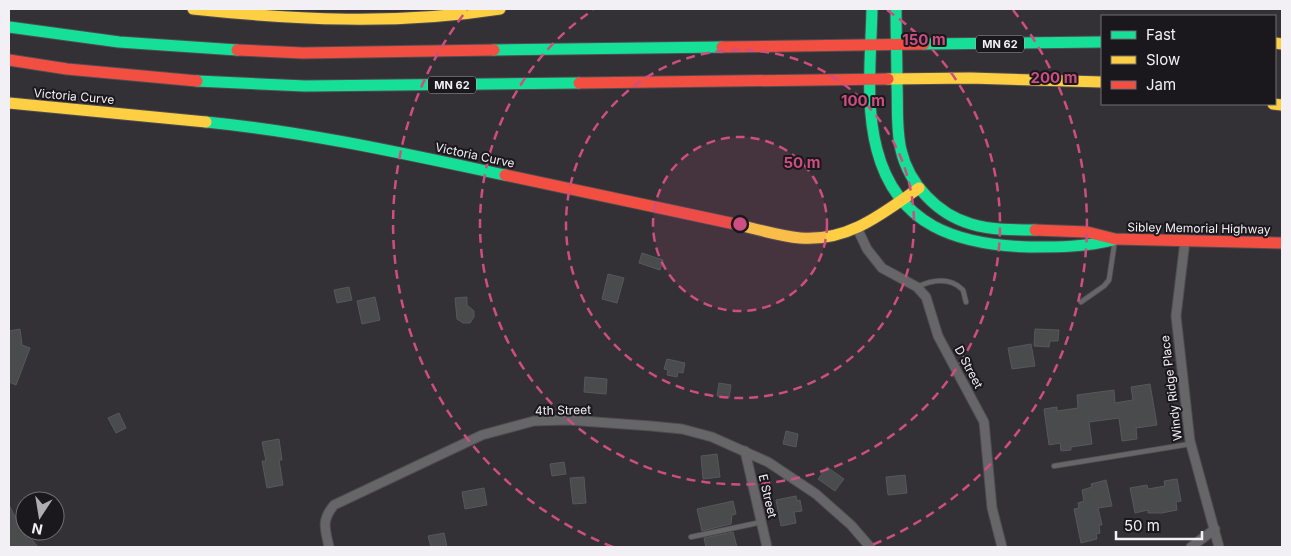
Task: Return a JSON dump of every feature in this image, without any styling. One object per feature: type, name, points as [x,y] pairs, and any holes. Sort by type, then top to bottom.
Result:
[{"type":"main road","points":[[193,9],[284,13],[359,21],[429,13],[500,9]]},
{"type":"main road","points":[[872,9],[872,78],[876,148],[887,178],[913,213],[933,228],[975,244],[1004,247],[1087,246],[1115,239]]},
{"type":"main road","points":[[896,9],[898,45],[896,78],[901,149],[907,168],[919,188],[939,208],[970,224],[999,229],[1087,232],[1115,239]]},
{"type":"main road","name":"MN 62","points":[[9,27],[100,40],[205,49],[304,53],[1101,42]]},
{"type":"main road","name":"MN 62","points":[[9,60],[67,69],[157,78],[306,86],[872,78],[1050,78],[1101,82]]},
{"type":"main road","name":"Victoria Curve","points":[[9,103],[264,128],[326,138],[799,238],[830,238],[858,230],[875,221],[919,188]]},
{"type":"main road","name":"Sibley Memorial Highway","points":[[1115,239],[1282,243]]},
{"type":"street","points":[[858,230],[867,249],[882,268],[917,287]]},
{"type":"street","name":"Windy Ridge Place","points":[[1184,241],[1176,316],[1190,444],[1219,547]]},
{"type":"street","name":"D Street","points":[[917,287],[926,297],[938,336],[984,422],[992,508],[1002,547]]},
{"type":"street","name":"4th Street","points":[[329,547],[324,527],[326,515],[334,505],[482,435],[534,421],[568,420],[682,429],[712,437],[786,472],[816,494],[851,525],[870,547]]},
{"type":"street","name":"E Street","points":[[745,451],[768,547]]},
{"type":"street","points":[[1191,547],[1215,529]]},
{"type":"lane","points":[[1081,302],[1104,286],[1109,280],[1115,239]]},
{"type":"lane","points":[[917,287],[934,280],[951,283],[963,290],[966,302]]},
{"type":"lane","points":[[1054,466],[1190,444]]},
{"type":"lane","points":[[691,537],[762,522]]},
{"type":"building","points":[[642,253],[663,260],[660,270],[639,263]]},
{"type":"building","points":[[608,274],[624,278],[617,303],[602,299]]},
{"type":"building","points":[[349,287],[352,300],[337,303],[334,290]]},
{"type":"building","points":[[375,297],[380,320],[362,324],[357,301]]},
{"type":"building","points":[[467,297],[467,305],[474,311],[474,317],[470,323],[463,323],[457,319],[455,298]]},
{"type":"building","points":[[20,329],[22,345],[30,348],[16,385],[9,382],[9,331]]},
{"type":"building","points":[[1035,329],[1059,330],[1058,341],[1050,341],[1049,347],[1034,346]]},
{"type":"building","points":[[1031,344],[1035,366],[1012,369],[1008,348]]},
{"type":"building","points":[[667,359],[685,363],[683,373],[678,372],[677,377],[667,375],[668,370],[664,369]]},
{"type":"building","points":[[585,377],[607,379],[606,394],[584,392]]},
{"type":"building","points":[[719,383],[731,385],[729,398],[717,396]]},
{"type":"building","points":[[1150,384],[1157,425],[1136,428],[1137,439],[1122,441],[1119,418],[1089,422],[1092,444],[1071,447],[1071,450],[1061,451],[1060,443],[1049,445],[1044,409],[1057,407],[1057,411],[1078,408],[1077,395],[1114,390],[1115,403],[1133,400],[1131,387]]},
{"type":"building","points":[[119,413],[126,428],[116,433],[108,418]]},
{"type":"building","points":[[786,431],[798,434],[796,447],[783,444]]},
{"type":"building","points":[[279,439],[282,460],[279,460],[283,485],[267,488],[262,461],[266,461],[262,442]]},
{"type":"building","points":[[717,454],[720,477],[703,479],[701,456]]},
{"type":"building","points":[[564,462],[566,474],[552,476],[550,464]]},
{"type":"building","points":[[827,467],[844,479],[835,491],[818,479]]},
{"type":"building","points":[[905,475],[907,493],[888,495],[886,477]]},
{"type":"building","points":[[584,477],[586,503],[573,504],[570,478]]},
{"type":"building","points":[[1177,479],[1181,501],[1176,502],[1177,510],[1148,513],[1148,510],[1135,513],[1130,488],[1147,485],[1148,489],[1165,486],[1164,481]]},
{"type":"building","points":[[1106,480],[1112,506],[1098,508],[1102,525],[1099,525],[1100,533],[1096,534],[1097,539],[1081,543],[1074,509],[1079,508],[1078,503],[1084,501],[1082,490],[1092,487],[1091,484]]},
{"type":"building","points":[[484,488],[487,505],[465,509],[462,492]]},
{"type":"building","points":[[796,496],[797,501],[800,500],[802,511],[794,512],[796,523],[781,526],[776,500]]},
{"type":"building","points":[[733,501],[736,514],[732,515],[731,524],[702,531],[697,509]]},
{"type":"building","points":[[9,505],[15,517],[15,541],[33,541],[38,547],[9,547]]},
{"type":"building","points":[[733,532],[737,547],[706,547],[704,538]]},
{"type":"building","points":[[444,533],[447,547],[431,547],[428,536]]},
{"type":"traffic: fast","points":[[872,9],[870,98],[873,133],[886,176],[899,197],[915,214],[934,226],[978,242],[1030,247],[1072,246],[1113,240]]},
{"type":"traffic: fast","points":[[896,9],[898,134],[905,163],[918,186],[926,196],[947,213],[971,224],[1011,230],[1035,230]]},
{"type":"traffic: fast","points":[[9,27],[119,42],[237,50]]},
{"type":"traffic: fast","points":[[924,44],[1101,42]]},
{"type":"traffic: fast","points":[[494,50],[722,47]]},
{"type":"traffic: fast","points":[[197,81],[305,86],[579,83]]},
{"type":"traffic: fast","points":[[206,122],[319,138],[505,175]]},
{"type":"traffic: slow","points":[[193,9],[270,16],[347,19],[423,17],[500,9]]},
{"type":"traffic: slow","points":[[1276,43],[1282,44]]},
{"type":"traffic: slow","points":[[888,79],[970,78],[1101,82]]},
{"type":"traffic: slow","points":[[9,103],[206,122]]},
{"type":"traffic: slow","points":[[1276,104],[1282,105]]},
{"type":"traffic: slow","points":[[735,224],[800,238],[834,236],[864,224],[919,188]]},
{"type":"traffic: jam","points":[[722,47],[924,44]]},
{"type":"traffic: jam","points":[[237,50],[303,53],[494,50]]},
{"type":"traffic: jam","points":[[9,60],[67,69],[197,81]]},
{"type":"traffic: jam","points":[[579,83],[888,79]]},
{"type":"traffic: jam","points":[[505,175],[735,224]]},
{"type":"traffic: jam","points":[[1035,230],[1087,232],[1115,239],[1282,243]]}]
